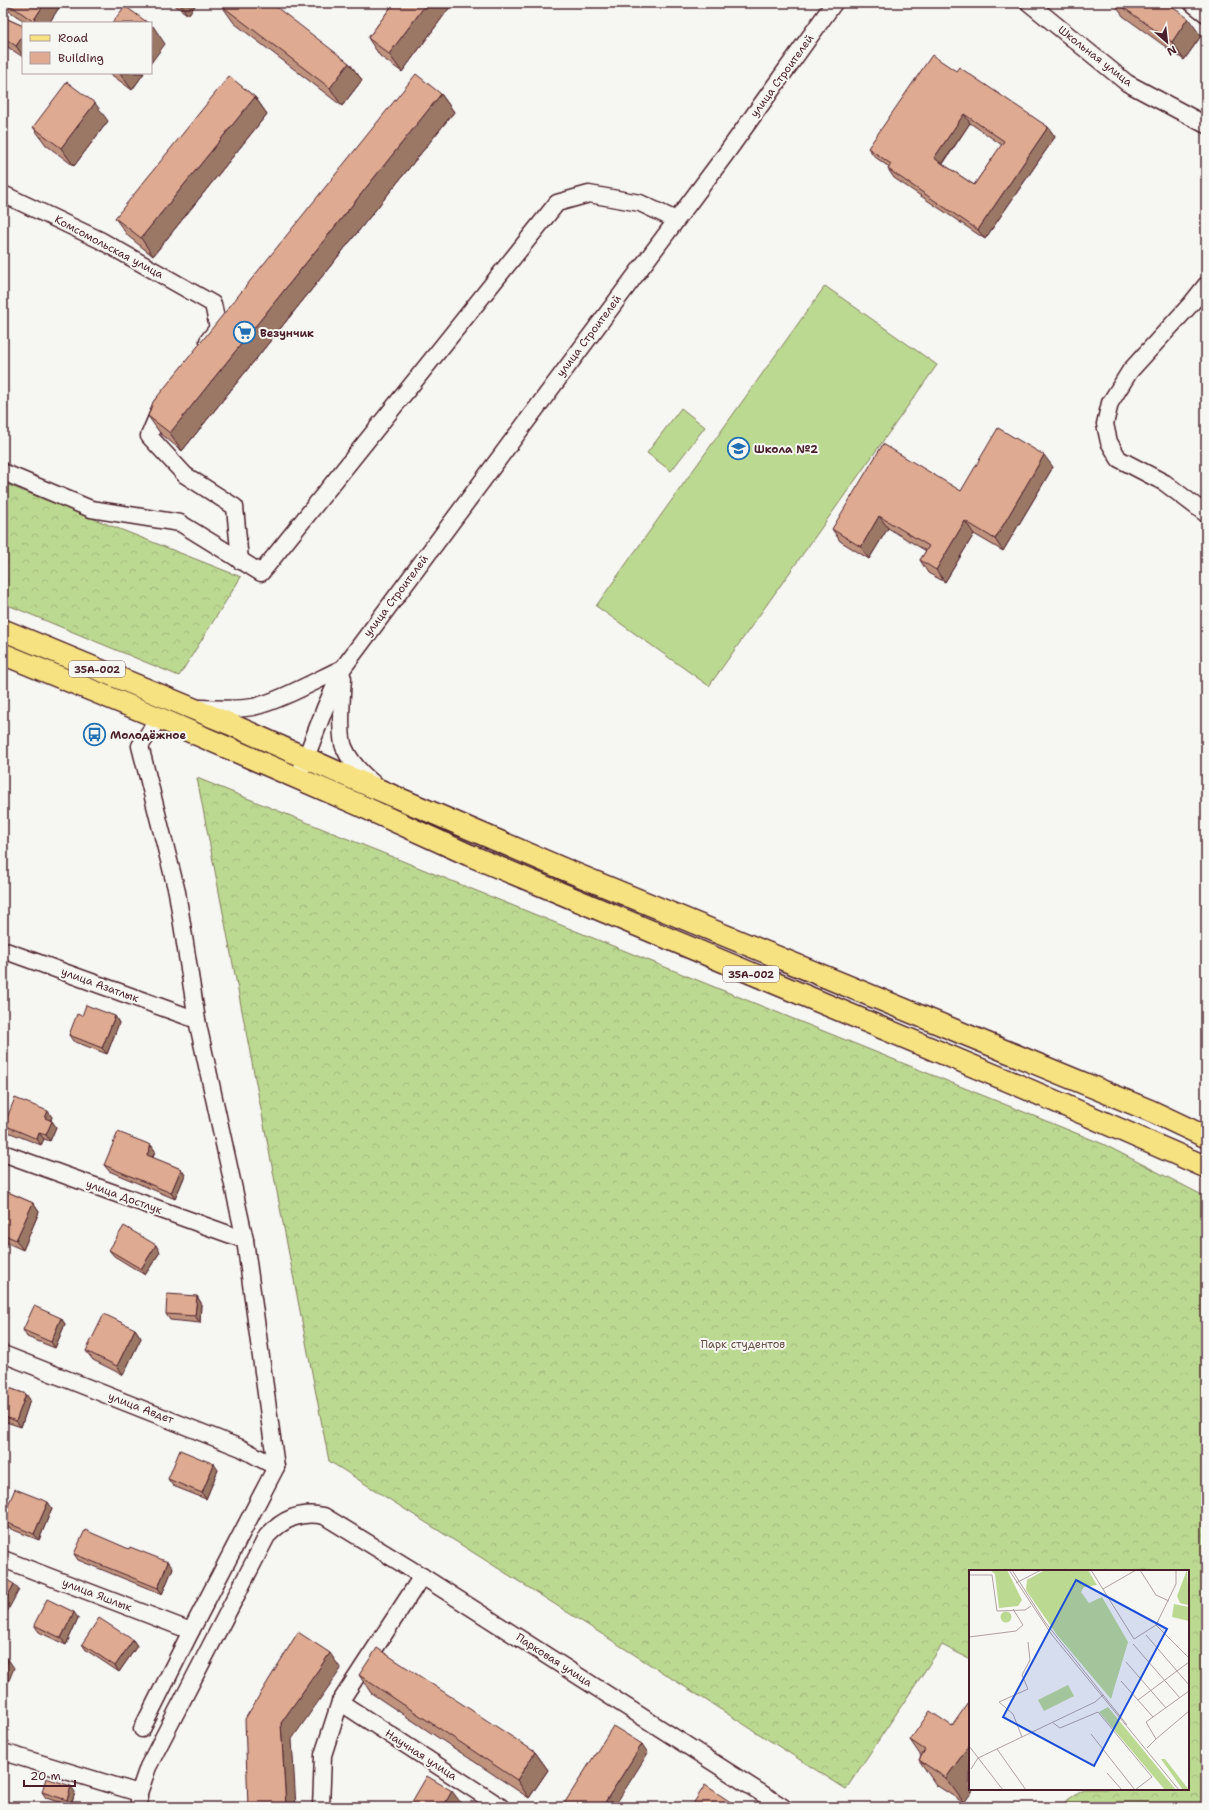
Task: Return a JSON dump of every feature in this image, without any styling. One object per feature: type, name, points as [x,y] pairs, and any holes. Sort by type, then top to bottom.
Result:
[{"type":"main road","name":"35А-002","points":[[3,630],[191,708],[566,870],[1151,1111],[1206,1137]]},
{"type":"main road","name":"35А-002","points":[[3,654],[159,718],[477,858],[1011,1082],[1206,1167]]},
{"type":"street","name":"улица Строителей","points":[[298,778],[325,708],[343,668],[725,155],[834,3]]},
{"type":"street","name":"Школьная улица","points":[[1029,3],[1127,84],[1206,125]]},
{"type":"street","points":[[1192,3],[1206,14]]},
{"type":"street","name":"Комсомольская улица","points":[[3,194],[100,240],[214,304],[218,328],[200,352]]},
{"type":"street","points":[[3,472],[91,509],[180,523],[261,573],[557,203],[589,194],[640,203],[676,220]]},
{"type":"street","points":[[1206,285],[1191,304],[1130,371],[1110,403],[1105,424],[1109,442],[1119,459],[1165,483],[1206,514]]},
{"type":"street","points":[[170,394],[161,406],[149,436],[185,475],[234,507],[240,560]]},
{"type":"street","points":[[191,708],[229,710],[253,707],[275,699],[343,668],[341,709],[343,746],[358,770],[386,793]]},
{"type":"street","points":[[142,1729],[276,1467],[244,1240],[197,1020],[177,892],[140,746],[159,718]]},
{"type":"street","name":"улица Азатлык","points":[[3,950],[197,1020]]},
{"type":"street","name":"улица Достлук","points":[[3,1153],[244,1240]]},
{"type":"street","name":"улица Авдет","points":[[3,1354],[241,1448],[276,1467]]},
{"type":"street","name":"Парковая улица","points":[[139,1800],[148,1767],[267,1536],[275,1527],[288,1518],[312,1513],[324,1516],[422,1576],[783,1807]]},
{"type":"street","name":"улица Яшлык","points":[[3,1559],[191,1631]]},
{"type":"street","points":[[321,1807],[324,1755],[340,1702],[422,1576]]},
{"type":"street","name":"Научная улица","points":[[340,1702],[501,1807]]},
{"type":"street","points":[[3,1752],[139,1800]]},
{"type":"green space","points":[[825,286],[937,365],[709,686],[596,606]]},
{"type":"green space","points":[[681,408],[705,427],[671,471],[647,453]]},
{"type":"green space","points":[[3,483],[241,577],[179,676],[3,603]]},
{"type":"green space","name":"Парк студентов","points":[[197,778],[1103,1144],[1206,1197],[1206,1807],[1058,1807],[1082,1790],[1189,1790],[1189,1570],[969,1570],[969,1658],[942,1645],[846,1789],[329,1461]]},
{"type":"building","points":[[7,3],[45,3],[33,21]]},
{"type":"building","points":[[224,3],[271,3],[349,63],[330,88],[222,6]]},
{"type":"building","points":[[394,3],[427,3],[389,54],[368,38]]},
{"type":"building","points":[[1117,3],[1166,3],[1188,18],[1172,42]]},
{"type":"building","points":[[125,6],[147,22],[113,22]]},
{"type":"building","points":[[3,17],[22,26],[22,37],[16,46],[3,37]]},
{"type":"building","points":[[932,55],[956,71],[959,67],[1048,127],[978,230],[888,169],[891,164],[868,148]],"holes":[[[964,114],[1004,141],[974,185],[934,158]]]},
{"type":"building","points":[[416,74],[441,94],[170,433],[148,416],[153,402]]},
{"type":"building","points":[[229,76],[255,97],[141,238],[115,218]]},
{"type":"building","points":[[67,82],[95,103],[61,148],[33,127]]},
{"type":"building","points":[[998,428],[1044,455],[995,539],[965,521],[936,570],[920,560],[929,546],[879,516],[861,547],[832,529],[883,444],[961,491]]},
{"type":"building","points":[[86,1005],[115,1016],[102,1048],[69,1035],[77,1014],[82,1016]]},
{"type":"building","points":[[15,1098],[48,1111],[45,1118],[52,1121],[46,1135],[39,1133],[37,1139],[4,1125]]},
{"type":"building","points":[[118,1132],[151,1145],[147,1155],[181,1169],[171,1193],[104,1165]]},
{"type":"building","points":[[3,1190],[33,1203],[16,1240],[3,1234]]},
{"type":"building","points":[[124,1226],[156,1245],[141,1269],[109,1250]]},
{"type":"building","points":[[167,1294],[197,1296],[195,1316],[166,1314]]},
{"type":"building","points":[[34,1306],[61,1318],[51,1342],[23,1330]]},
{"type":"building","points":[[104,1314],[135,1329],[117,1366],[86,1351]]},
{"type":"building","points":[[3,1386],[26,1394],[16,1421],[3,1416]]},
{"type":"building","points":[[180,1450],[214,1464],[202,1493],[168,1479]]},
{"type":"building","points":[[15,1489],[48,1502],[34,1534],[3,1521],[3,1517]]},
{"type":"building","points":[[85,1530],[129,1549],[130,1547],[168,1562],[158,1588],[74,1554]]},
{"type":"building","points":[[3,1578],[14,1584],[3,1605]]},
{"type":"building","points":[[47,1599],[74,1612],[61,1638],[34,1625]]},
{"type":"building","points":[[99,1618],[133,1640],[115,1666],[82,1644]]},
{"type":"building","points":[[298,1632],[330,1653],[281,1723],[286,1807],[248,1807],[245,1719]]},
{"type":"building","points":[[377,1648],[535,1752],[517,1780],[359,1675]]},
{"type":"building","points":[[3,1657],[8,1659],[3,1671]]},
{"type":"building","points":[[969,1701],[969,1745],[946,1778],[919,1760],[925,1750],[910,1740],[930,1711],[952,1726]]},
{"type":"building","points":[[613,1726],[642,1744],[602,1807],[562,1807]]},
{"type":"building","points":[[427,1776],[452,1791],[443,1807],[409,1807]]},
{"type":"building","points":[[46,1778],[71,1786],[67,1800],[42,1792]]},
{"type":"building","points":[[705,1785],[735,1805],[734,1807],[691,1807]]},
{"type":"place","name":"Везунчик","points":[[245,333]]},
{"type":"place","name":"Школа №2","points":[[739,449]]},
{"type":"place","name":"Молодёжное","points":[[95,735]]}]
